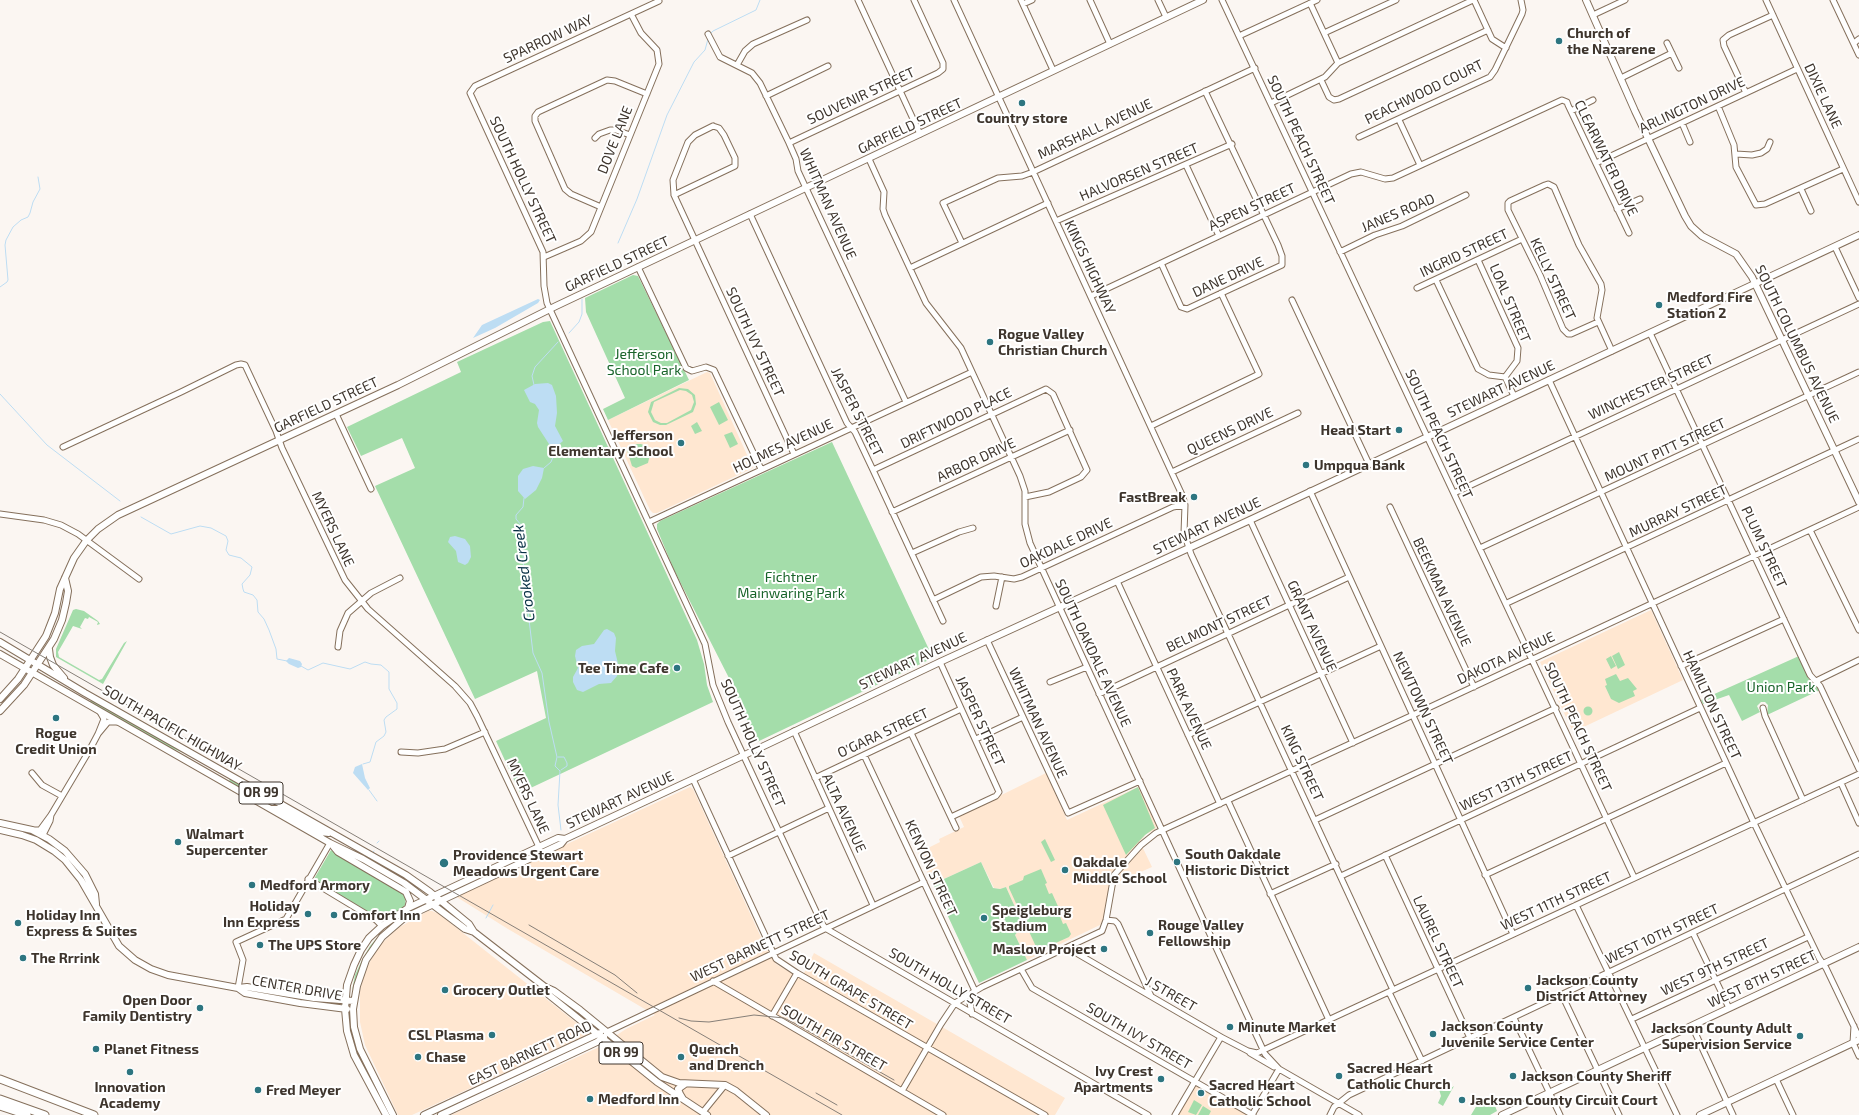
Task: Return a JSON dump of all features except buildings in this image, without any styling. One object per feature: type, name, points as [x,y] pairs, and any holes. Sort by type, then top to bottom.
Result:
[{"type":"highway","points":[[0,1079],[94,1115]]},
{"type":"highway","points":[[0,1099],[45,1115]]},
{"type":"highway","points":[[0,1106],[27,1115]]},
{"type":"main road","name":"GARFIELD STREET","points":[[0,699],[13,686],[31,661],[51,625],[60,589],[74,558],[86,541],[98,529],[118,515],[405,382],[550,309],[999,98],[1053,70],[1203,0]]},
{"type":"main road","name":"SOUTH COLUMBUS AVENUE","points":[[1586,0],[1648,139],[1688,222],[1702,236],[1736,254],[1744,264],[1756,284],[1859,502]]},
{"type":"main road","name":"STEWART AVENUE","points":[[393,1115],[360,1049],[354,1027],[353,1009],[362,969],[378,942],[389,930],[404,918],[561,844],[565,839],[744,756],[940,662],[1250,520],[1859,235]]},
{"type":"main road","name":"GARFIELD STREET","points":[[0,710],[24,685],[33,673],[49,649],[59,629],[68,591],[65,578]]},
{"type":"main road","name":"SOUTH PACIFIC HIGHWAY","points":[[0,642],[68,683],[406,875],[434,896]]},
{"type":"main road","points":[[49,649],[50,658],[53,665],[68,683]]},
{"type":"main road","name":"SOUTH PACIFIC HIGHWAY","points":[[0,654],[330,843],[363,859],[428,899]]},
{"type":"main road","points":[[271,809],[281,809],[320,832],[336,835]]},
{"type":"main road","name":"CENTER DRIVE","points":[[0,823],[32,830],[58,845],[73,858],[90,883],[95,894],[96,904]]},
{"type":"main road","points":[[2,830],[11,829],[36,836],[43,835]]},
{"type":"main road","name":"CENTER DRIVE","points":[[2,830],[22,834],[36,840],[54,851],[73,869],[96,904],[111,934],[119,946],[142,965],[168,975],[238,988],[247,987],[307,997],[354,1001]]},
{"type":"main road","name":"STEWART AVENUE","points":[[386,1115],[361,1069],[350,1044],[345,1009],[348,981],[358,955],[369,938],[382,926],[408,908],[558,838],[565,839]]},
{"type":"main road","points":[[36,840],[46,841],[65,856],[73,858]]},
{"type":"main road","points":[[330,843],[338,852],[406,892],[410,901],[408,908]]},
{"type":"main road","points":[[507,869],[516,861],[537,851],[539,847]]},
{"type":"main road","name":"OR 99","points":[[434,896],[469,924],[474,932],[545,988],[554,991],[580,1010],[667,1080],[685,1084],[725,1085]]},
{"type":"main road","name":"OR 99","points":[[428,899],[465,929],[474,932]]},
{"type":"main road","name":"WEST 8TH STREET","points":[[1504,1115],[1859,946]]},
{"type":"main road","name":"CENTER DRIVE","points":[[238,988],[245,993],[300,1003],[353,1009]]},
{"type":"main road","name":"OR 99","points":[[545,988],[549,996],[657,1082],[705,1114]]},
{"type":"main road","points":[[558,1003],[562,1001],[569,1006],[580,1010]]},
{"type":"main road","name":"EAST BARNETT ROAD","points":[[424,1115],[597,1034],[607,1032]]},
{"type":"main road","name":"EAST BARNETT ROAD","points":[[441,1115],[603,1039],[607,1032]]},
{"type":"main road","points":[[1700,1115],[1856,1041]]},
{"type":"main road","points":[[527,1075],[532,1069],[548,1061],[548,1057]]},
{"type":"main road","points":[[685,1084],[678,1089],[685,1101]]},
{"type":"main road","points":[[725,1085],[736,1091],[766,1115]]},
{"type":"street","points":[[858,0],[920,134]]},
{"type":"street","name":"SOUVENIR STREET","points":[[789,143],[938,73],[943,69],[943,63],[914,0]]},
{"type":"street","name":"KINGS HIGHWAY","points":[[954,0],[1183,497],[1185,506],[1184,533],[1189,548]]},
{"type":"street","points":[[1032,0],[1022,2],[1053,70]]},
{"type":"street","points":[[1090,0],[1110,44]]},
{"type":"street","points":[[1158,0],[1166,17]]},
{"type":"street","name":"SOUTH PEACH STREET","points":[[1222,0],[1556,708],[1634,878]]},
{"type":"street","points":[[1239,36],[1317,0]]},
{"type":"street","points":[[1324,33],[1396,0]]},
{"type":"street","points":[[1271,103],[1321,80],[1338,63],[1474,0],[1495,42],[1506,48]]},
{"type":"street","name":"PEACHWOOD COURT","points":[[1359,137],[1399,120],[1490,77],[1495,70],[1522,14],[1521,0]]},
{"type":"street","points":[[1593,15],[1625,0]]},
{"type":"street","name":"DIXIE LANE","points":[[1766,0],[1859,202]]},
{"type":"street","points":[[1833,0],[1859,55]]},
{"type":"street","name":"SPARROW WAY","points":[[471,90],[475,86],[658,1]]},
{"type":"street","points":[[1310,3],[1338,63]]},
{"type":"street","name":"DOVE LANE","points":[[544,257],[585,239],[591,232],[659,64],[659,55],[657,50],[638,29],[631,14]]},
{"type":"street","points":[[1746,93],[1724,46],[1723,40],[1729,35],[1773,15]]},
{"type":"street","points":[[737,65],[745,51],[753,44],[807,20]]},
{"type":"street","points":[[1321,80],[1329,97],[1334,100],[1339,100],[1488,30]]},
{"type":"street","name":"WHITMAN AVENUE","points":[[708,34],[720,58],[737,65],[756,76],[789,143],[806,188],[906,402]]},
{"type":"street","points":[[1854,43],[1859,40]]},
{"type":"street","points":[[1666,43],[1679,68]]},
{"type":"street","points":[[1621,78],[1672,54]]},
{"type":"street","points":[[766,96],[828,66]]},
{"type":"street","name":"MARSHALL AVENUE","points":[[962,244],[943,203],[998,178],[1022,176],[1033,172],[1254,68]]},
{"type":"street","name":"ARLINGTON DRIVE","points":[[1596,163],[1797,69]]},
{"type":"street","points":[[601,207],[571,194],[566,189],[535,121],[535,116],[538,112],[607,80],[615,81],[647,94]]},
{"type":"street","name":"SOUTH HOLLY STREET","points":[[471,90],[472,97],[544,257],[545,294],[550,309],[705,644],[716,695],[821,922],[825,928],[1148,1115]]},
{"type":"street","points":[[1206,91],[1265,215]]},
{"type":"street","name":"CLEARWATER DRIVE","points":[[1557,101],[1562,100],[1567,102],[1629,233]]},
{"type":"street","points":[[1571,111],[1593,100]]},
{"type":"street","name":"ASPEN STREET","points":[[1091,296],[1312,192],[1358,172],[1389,179],[1557,101]]},
{"type":"street","points":[[1718,106],[1732,139],[1736,154],[1736,166],[1752,202],[1757,206],[1801,189],[1844,169]]},
{"type":"street","points":[[1399,120],[1420,165]]},
{"type":"street","points":[[1682,123],[1690,142]]},
{"type":"street","points":[[714,126],[719,128],[735,158],[735,166],[674,195],[673,180],[689,140],[706,128],[714,126]]},
{"type":"street","points":[[595,138],[599,134],[610,130],[616,130],[630,135]]},
{"type":"street","points":[[1736,154],[1752,155],[1761,153],[1767,149],[1770,142]]},
{"type":"street","name":"HALVORSEN STREET","points":[[1056,221],[1232,144]]},
{"type":"street","name":"SOUTH OAKDALE AVENUE","points":[[869,158],[884,192],[883,209],[885,215],[926,303],[932,312],[958,341],[1022,482],[1025,497],[1025,518],[1028,538],[1041,568],[1269,1060],[1279,1069],[1359,1115]]},
{"type":"street","points":[[1186,165],[1219,236]]},
{"type":"street","name":"KELLY STREET","points":[[1545,184],[1551,185],[1556,191],[1576,239],[1601,284],[1602,290],[1597,312],[1598,322],[1576,332],[1568,334],[1566,332],[1508,210],[1508,203],[1510,200],[1545,184]]},
{"type":"street","points":[[1801,189],[1811,211]]},
{"type":"street","name":"SOUTH IVY STREET","points":[[674,195],[794,454]]},
{"type":"street","name":"JANES ROAD","points":[[1340,252],[1375,235],[1402,226],[1466,195]]},
{"type":"street","points":[[1617,209],[1640,199]]},
{"type":"street","points":[[910,268],[1048,203]]},
{"type":"street","name":"JASPER STREET","points":[[750,214],[848,423],[873,470],[943,621]]},
{"type":"street","name":"DANE DRIVE","points":[[1161,263],[1181,307],[1188,309],[1282,265],[1280,251],[1265,215]]},
{"type":"street","name":"INGRID STREET","points":[[1417,288],[1522,239]]},
{"type":"street","points":[[1835,247],[1859,298]]},
{"type":"street","name":"LOAL STREET","points":[[1478,260],[1518,348],[1517,361],[1505,377]]},
{"type":"street","points":[[638,267],[686,368],[692,371],[706,367],[714,370],[761,469]]},
{"type":"street","points":[[1436,280],[1478,369],[1489,375],[1505,377],[1514,396]]},
{"type":"street","points":[[1151,426],[1259,374],[1221,293]]},
{"type":"street","points":[[1292,300],[1369,464]]},
{"type":"street","name":"WINCHESTER STREET","points":[[1454,493],[1859,304]]},
{"type":"street","points":[[1598,322],[1612,351]]},
{"type":"street","name":"PLUM STREET","points":[[1650,333],[1810,675],[1820,686],[1859,769]]},
{"type":"street","name":"MYERS LANE","points":[[63,447],[241,364],[245,365],[340,570],[351,590],[373,614],[461,692],[474,709],[539,847]]},
{"type":"street","name":"HOLMES AVENUE","points":[[649,522],[972,372]]},
{"type":"street","name":"MOUNT PITT STREET","points":[[1480,548],[1859,372]]},
{"type":"street","name":"HAMILTON STREET","points":[[1549,380],[1754,823],[1808,937],[1823,963],[1859,1036]]},
{"type":"street","name":"DRIFTWOOD PLACE","points":[[873,470],[1043,390],[1049,390],[1052,392],[1070,430]]},
{"type":"street","name":"QUEENS DRIVE","points":[[1172,472],[1298,413]]},
{"type":"street","points":[[336,414],[371,489]]},
{"type":"street","points":[[1025,497],[1049,492],[1081,477],[1086,472],[1086,466],[1070,430]]},
{"type":"street","name":"ARBOR DRIVE","points":[[892,512],[1070,430]]},
{"type":"street","name":"MURRAY STREET","points":[[1506,604],[1859,439]]},
{"type":"street","name":"NEWTOWN STREET","points":[[1310,492],[1436,764],[1512,934]]},
{"type":"street","name":"OAKDALE DRIVE","points":[[933,600],[981,578],[1019,578],[1172,507],[1185,506]]},
{"type":"street","name":"BEEKMAN AVENUE","points":[[1390,507],[1474,687]]},
{"type":"street","name":"DAKOTA AVENUE","points":[[1106,920],[1112,882],[1118,870],[1147,839],[1162,830],[1474,687],[1859,507]]},
{"type":"street","points":[[0,514],[54,522],[69,529],[139,579]]},
{"type":"street","name":"GRANT AVENUE","points":[[1250,520],[1353,743]]},
{"type":"street","points":[[912,553],[959,532],[973,528]]},
{"type":"street","points":[[1810,530],[1859,630]]},
{"type":"street","name":"KING STREET","points":[[1189,548],[1336,864],[1422,1061]]},
{"type":"street","points":[[996,606],[1002,577]]},
{"type":"street","name":"BELMONT STREET","points":[[1099,694],[1349,577]]},
{"type":"street","points":[[338,647],[342,624],[348,613],[377,589],[400,578]]},
{"type":"street","name":"PARK AVENUE","points":[[1117,581],[1220,804]]},
{"type":"street","points":[[1681,666],[1784,619]]},
{"type":"street","name":"WHITMAN AVENUE","points":[[987,640],[1068,813],[1071,813],[1140,781]]},
{"type":"street","points":[[1188,735],[1381,646]]},
{"type":"street","points":[[1816,681],[1859,660]]},
{"type":"street","name":"JASPER STREET","points":[[940,662],[999,790],[996,796],[951,817]]},
{"type":"street","points":[[1050,682],[1086,667]]},
{"type":"street","points":[[1315,820],[1556,708]]},
{"type":"street","name":"WEST 13TH STREET","points":[[1341,876],[1700,708]]},
{"type":"street","points":[[1763,708],[1765,716],[1803,800]]},
{"type":"street","name":"O'GARA STREET","points":[[815,778],[961,710]]},
{"type":"street","points":[[32,830],[40,830],[51,815],[98,734],[104,719],[99,711]]},
{"type":"street","points":[[976,739],[1023,717]]},
{"type":"street","points":[[98,734],[108,722],[118,722]]},
{"type":"street","points":[[401,752],[418,753],[445,749],[485,732]]},
{"type":"street","name":"ALTA AVENUE","points":[[794,732],[874,905]]},
{"type":"street","points":[[912,733],[956,828]]},
{"type":"street","name":"KENYON STREET","points":[[864,755],[974,992]]},
{"type":"street","points":[[1485,875],[1726,763]]},
{"type":"street","points":[[32,773],[42,784],[62,796]]},
{"type":"street","name":"WEST 11TH STREET","points":[[1264,1050],[1859,774]]},
{"type":"street","name":"SOUTH GRAPE STREET","points":[[693,779],[773,953],[780,962],[1045,1115]]},
{"type":"street","points":[[1841,782],[1859,823]]},
{"type":"street","points":[[1228,801],[1328,1020]]},
{"type":"street","points":[[728,856],[829,808]]},
{"type":"street","points":[[43,835],[50,821],[51,815]]},
{"type":"street","points":[[238,988],[243,960],[236,942],[286,919],[330,843]]},
{"type":"street","name":"WEST 10TH STREET","points":[[1330,1115],[1339,1103],[1349,1095],[1859,854]]},
{"type":"street","name":"LAUREL STREET","points":[[1385,855],[1470,1038]]},
{"type":"street","points":[[1270,894],[1336,864]]},
{"type":"street","points":[[308,879],[376,920],[382,926]]},
{"type":"street","name":"WEST BARNETT STREET","points":[[607,1032],[924,882]]},
{"type":"street","points":[[1576,904],[1677,1115]]},
{"type":"street","points":[[902,1091],[955,1003],[974,992],[1098,933],[1104,927],[1106,920],[1115,921],[1118,924],[1151,996]]},
{"type":"street","points":[[1693,933],[1729,1008]]},
{"type":"street","name":"WEST 9TH STREET","points":[[1632,1019],[1808,937]]},
{"type":"street","name":"J STREET","points":[[1072,945],[1078,954],[1221,1037],[1248,1051],[1266,1064],[1279,1069]]},
{"type":"street","name":"SOUTH IVY STREET","points":[[1021,969],[1032,988],[1253,1115]]},
{"type":"street","points":[[772,1016],[797,973]]},
{"type":"street","name":"SOUTH FIR STREET","points":[[713,981],[943,1115]]},
{"type":"street","points":[[972,1014],[970,1003],[974,992]]},
{"type":"street","points":[[1562,995],[1619,1115]]},
{"type":"street","points":[[1514,1018],[1560,1115]]},
{"type":"street","points":[[1692,1026],[1733,1115]]},
{"type":"street","points":[[1854,1026],[1859,1056]]},
{"type":"street","points":[[1175,1115],[1221,1037]]},
{"type":"street","points":[[1248,1051],[1257,1053],[1264,1050]]},
{"type":"street","points":[[1253,1115],[1279,1069]]},
{"type":"street","points":[[1776,1079],[1793,1115]]},
{"type":"street","points":[[705,1114],[725,1085]]},
{"type":"shaded area","name":"Jefferson Elementary School","points":[[707,372],[710,373],[753,468],[657,513],[653,513],[650,510],[608,420]]},
{"type":"shaded area","points":[[1651,610],[1683,680],[1573,732],[1540,662]]},
{"type":"shaded area","name":"Oakdale Middle School","points":[[1046,773],[1067,820],[1140,786],[1158,824],[1155,830],[1146,834],[1140,842],[1152,867],[1109,886],[1104,917],[1100,925],[1027,960],[1015,935],[1023,925],[1006,887],[1000,889],[994,888],[981,862],[933,884],[918,853],[940,842],[939,839],[964,827],[959,816]]},
{"type":"shaded area","points":[[690,787],[693,789],[765,946],[776,964],[801,979],[814,953],[1065,1098],[1055,1115],[451,1115],[597,1048],[626,1029],[655,1015],[508,929],[455,896]]},
{"type":"shaded area","points":[[428,911],[439,914],[588,1032],[586,1035],[412,1115],[398,1115],[365,1045],[360,1022],[360,991],[365,971],[378,947],[398,928]]},
{"type":"shaded area","name":"Sacred Heart Catholic School","points":[[1194,1082],[1252,1115],[1175,1115]]},
{"type":"green space","name":"Jefferson School Park","points":[[633,275],[638,276],[689,380],[608,420],[603,409],[625,398],[586,312],[585,298]]},
{"type":"green space","points":[[550,321],[697,640],[704,664],[707,685],[713,702],[520,793],[496,741],[546,718],[537,671],[475,699],[375,486],[415,468],[402,438],[361,456],[347,427],[461,372],[457,362],[543,322]]},
{"type":"green space","points":[[679,388],[688,389],[695,395],[696,404],[693,412],[666,425],[660,425],[653,422],[648,412],[651,402]],"holes":[[[680,390],[686,391],[692,395],[694,402],[691,410],[667,423],[661,423],[655,420],[651,412],[654,402]]]},
{"type":"green space","points":[[719,402],[728,420],[719,425],[710,407]]},
{"type":"green space","points":[[697,422],[702,431],[695,434],[691,426]]},
{"type":"green space","points":[[732,432],[738,444],[730,448],[724,435]]},
{"type":"green space","name":"Fichtner Mainwaring Park","points":[[832,442],[933,658],[757,742],[729,678],[674,570],[657,529],[657,524],[660,521]]},
{"type":"green space","points":[[636,444],[646,446],[650,454],[648,463],[636,468],[632,466],[627,450]]},
{"type":"green space","points":[[76,609],[84,611],[98,621],[100,624],[97,625],[98,622],[89,617],[88,619],[85,618],[80,627],[82,629],[73,626],[58,652],[59,657],[99,680],[102,679],[124,643],[127,641],[103,684],[56,657],[56,649],[73,610]]},
{"type":"green space","points":[[1619,652],[1625,665],[1618,669],[1612,656]]},
{"type":"green space","points":[[1611,656],[1616,666],[1611,669],[1606,659]]},
{"type":"green space","name":"Union Park","points":[[1799,656],[1809,679],[1820,690],[1767,715],[1768,705],[1765,702],[1761,702],[1757,706],[1760,712],[1742,721],[1729,695],[1703,704],[1701,700]]},
{"type":"green space","points":[[1616,674],[1620,681],[1628,678],[1637,689],[1633,691],[1635,696],[1619,703],[1611,699],[1605,686],[1607,685],[1605,679]]},
{"type":"green space","points":[[95,701],[184,753],[171,748],[88,702]]},
{"type":"green space","points":[[1588,706],[1593,711],[1588,716],[1583,711]]},
{"type":"green space","points":[[229,778],[264,797],[262,801],[230,783]]},
{"type":"green space","points":[[1138,787],[1155,828],[1145,835],[1126,855],[1103,805]]},
{"type":"green space","points":[[1045,839],[1055,860],[1051,862],[1041,842]]},
{"type":"green space","points":[[331,850],[402,892],[406,898],[404,910],[385,922],[314,879]]},
{"type":"green space","name":"Speigleburg Stadium","points":[[981,862],[993,888],[1000,889],[1006,887],[1023,925],[1015,935],[1027,960],[979,983],[933,884]]},
{"type":"green space","points":[[1041,869],[1047,883],[1045,884],[1049,894],[1052,893],[1061,913],[1059,914],[1063,924],[1066,923],[1071,934],[1069,937],[1038,951],[1009,886],[1023,880],[1024,876]]},
{"type":"green space","points":[[381,933],[361,966],[352,991],[355,975],[362,960],[370,946]]},
{"type":"green space","points":[[1445,1082],[1442,1088],[1447,1091],[1454,1086],[1443,1106],[1438,1103],[1441,1096],[1438,1086]]},
{"type":"green space","points":[[1194,1100],[1202,1105],[1196,1115],[1188,1112]]},
{"type":"green space","points":[[1480,1100],[1487,1105],[1494,1103],[1497,1111],[1490,1115],[1471,1115]]},
{"type":"green space","points":[[1203,1106],[1211,1111],[1209,1115],[1198,1115]]},
{"type":"water","points":[[538,299],[540,300],[538,303],[495,328],[473,338],[482,325]]},
{"type":"water","points":[[548,383],[552,385],[556,396],[557,413],[555,426],[563,441],[557,446],[549,444],[538,427],[537,423],[539,410],[535,404],[530,402],[524,390],[535,384]]},
{"type":"water","points":[[533,466],[544,468],[542,478],[536,490],[525,499],[518,491],[518,476],[523,469]]},
{"type":"water","points":[[455,536],[465,539],[470,546],[471,557],[465,565],[458,562],[456,551],[448,542],[450,537]]},
{"type":"water","points":[[607,629],[614,633],[616,638],[615,651],[619,668],[617,676],[611,683],[599,684],[583,692],[577,690],[573,682],[573,677],[578,668],[575,656],[576,650],[582,646],[594,644],[604,630]]},
{"type":"water","points":[[289,658],[300,661],[302,664],[301,667],[298,668],[289,664],[286,661]]},
{"type":"water","points":[[362,764],[365,778],[370,788],[368,790],[353,773],[355,767]]},
{"type":"waterway","points":[[710,34],[713,31],[756,10],[760,0]]},
{"type":"waterway","points":[[618,243],[637,199],[667,115],[694,62],[705,50],[708,39]]},
{"type":"waterway","points":[[0,287],[8,280],[5,245],[6,240],[13,227],[21,220],[28,217],[33,202],[40,189],[38,177]]},
{"type":"waterway","points":[[569,333],[579,322],[582,314],[582,299]]},
{"type":"waterway","name":"Crooked Creek","points":[[534,385],[532,376],[535,367],[558,342]]},
{"type":"waterway","points":[[0,394],[47,445],[120,501]]},
{"type":"waterway","name":"Crooked Creek","points":[[544,468],[551,462],[555,452],[555,446]]},
{"type":"waterway","name":"Crooked Creek","points":[[524,498],[523,507],[516,515],[516,519],[522,526],[524,578],[533,653],[542,673],[549,722],[557,757],[555,766],[560,771],[558,805],[561,830]]},
{"type":"waterway","points":[[141,517],[171,534],[200,526],[211,528],[226,536],[228,541],[226,550],[229,555],[241,558],[252,567],[250,575],[242,584],[244,592],[253,595],[257,600],[258,612],[264,619],[269,630],[276,649],[277,659],[287,661]]},
{"type":"waterway","points":[[301,666],[308,670],[323,663],[350,669],[365,662],[381,665],[389,672],[389,689],[397,703],[397,709],[384,720],[386,732],[384,736],[376,742],[370,762],[363,764]]},
{"type":"waterway","name":"Crooked Creek","points":[[558,757],[564,757],[567,763],[567,766],[561,770]]},
{"type":"waterway","points":[[369,790],[377,801]]},
{"type":"waterway","name":"Crooked Creek","points":[[486,918],[493,905]]},
{"type":"railway","points":[[0,632],[842,1115]]},
{"type":"railway","points":[[529,925],[615,975],[637,993]]},
{"type":"railway","points":[[679,1018],[691,1021],[709,1022],[754,1015],[784,1018],[894,1080]]},
{"type":"railway","points":[[816,1093],[837,1105]]},
{"type":"place","name":"Church of the Nazarene","points":[[1559,41]]},
{"type":"place","name":"Country store","points":[[1022,103]]},
{"type":"place","name":"Medford Fire Station 2","points":[[1659,305]]},
{"type":"place","name":"Rogue Valley Christian Church","points":[[990,342]]},
{"type":"place","name":"Head Start","points":[[1399,430]]},
{"type":"place","name":"Jefferson Elementary School","points":[[681,443]]},
{"type":"place","name":"Umpqua Bank","points":[[1306,465]]},
{"type":"place","name":"FastBreak","points":[[1194,497]]},
{"type":"place","name":"Tee Time Cafe","points":[[677,668]]},
{"type":"place","name":"Rogue Credit Union","points":[[56,718]]},
{"type":"place","name":"Walmart Supercenter","points":[[178,842]]},
{"type":"place","name":"South Oakdale Historic District","points":[[1177,862]]},
{"type":"place","name":"Providence Stewart Meadows Urgent Care","points":[[444,863]]},
{"type":"place","name":"Oakdale Middle School","points":[[1065,870]]},
{"type":"place","name":"Medford Armory","points":[[252,885]]},
{"type":"place","name":"Holiday Inn Express","points":[[308,914]]},
{"type":"place","name":"Comfort Inn","points":[[334,915]]},
{"type":"place","name":"Speigleburg Stadium","points":[[984,918]]},
{"type":"place","name":"Holiday Inn Express & Suites","points":[[18,923]]},
{"type":"place","name":"Rouge Valley Fellowship","points":[[1150,933]]},
{"type":"place","name":"The UPS Store","points":[[260,945]]},
{"type":"place","name":"Maslow Project","points":[[1104,949]]},
{"type":"place","name":"The Rrrink","points":[[23,958]]},
{"type":"place","name":"Jackson County District Attorney","points":[[1528,988]]},
{"type":"place","name":"Grocery Outlet","points":[[445,990]]},
{"type":"place","name":"Open Door Family Dentistry","points":[[200,1008]]},
{"type":"place","name":"Minute Market","points":[[1230,1027]]},
{"type":"place","name":"Jackson County Juvenile Service Center","points":[[1433,1034]]},
{"type":"place","name":"CSL Plasma","points":[[492,1035]]},
{"type":"place","name":"Jackson County Adult Supervision Service","points":[[1800,1036]]},
{"type":"place","name":"Planet Fitness","points":[[96,1049]]},
{"type":"place","name":"Chase","points":[[418,1057]]},
{"type":"place","name":"Quench and Drench","points":[[681,1057]]},
{"type":"place","name":"Innovation Academy","points":[[130,1072]]},
{"type":"place","name":"Sacred Heart Catholic Church","points":[[1339,1076]]},
{"type":"place","name":"Jackson County Sheriff","points":[[1513,1076]]},
{"type":"place","name":"Ivy Crest Apartments","points":[[1161,1079]]},
{"type":"place","name":"Fred Meyer","points":[[258,1090]]},
{"type":"place","name":"Sacred Heart Catholic School","points":[[1201,1093]]},
{"type":"place","name":"Medford Inn","points":[[590,1099]]},
{"type":"place","name":"Jackson County Circuit Court","points":[[1462,1100]]}]
